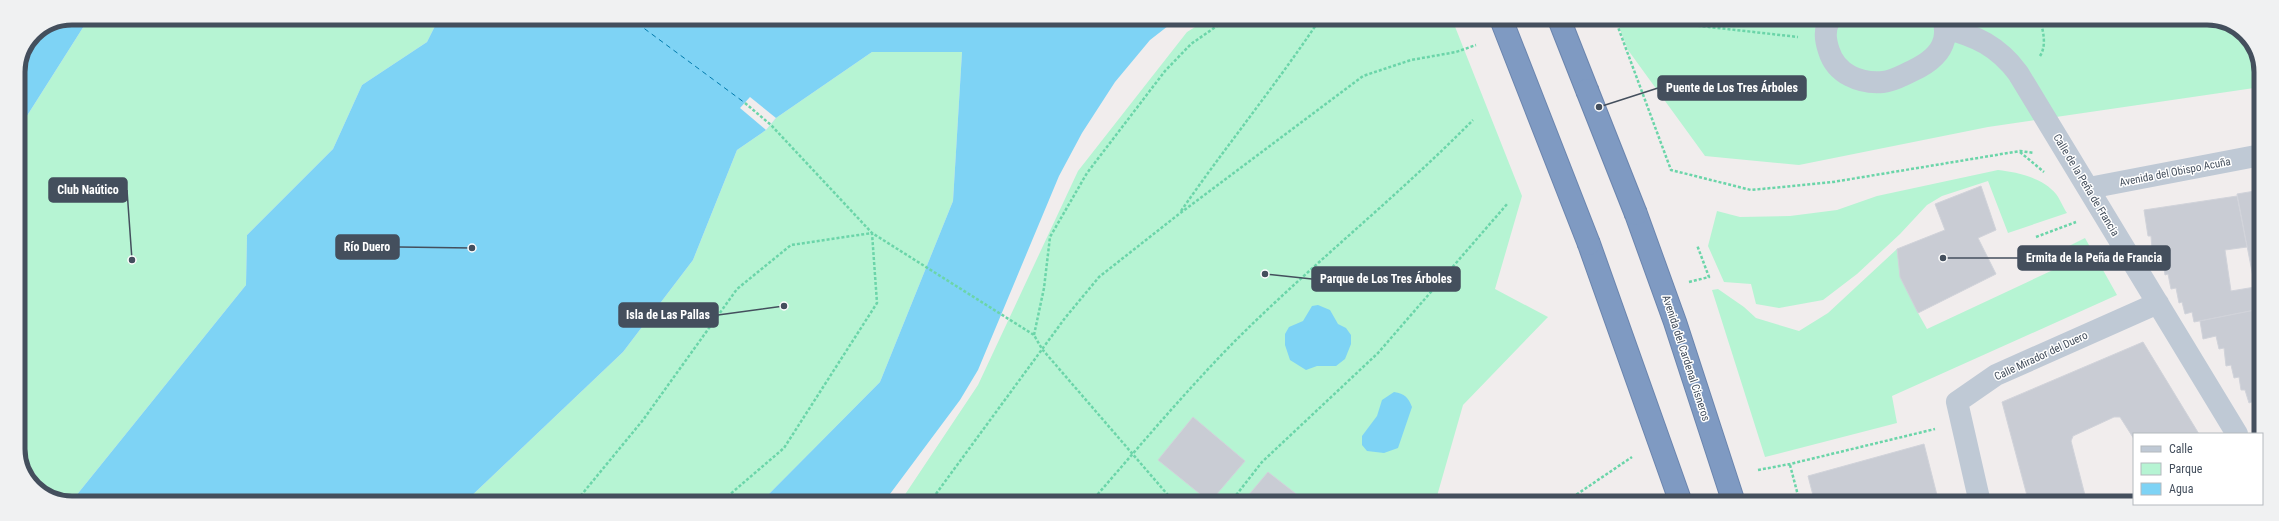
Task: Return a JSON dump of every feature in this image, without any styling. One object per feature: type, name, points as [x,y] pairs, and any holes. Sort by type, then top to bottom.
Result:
[{"type":"highway","points":[[1503,25],[1589,244],[1679,496]]},
{"type":"highway","name":"Avenida del Cardenal Cisneros","points":[[1561,25],[1636,214],[1675,322],[1732,496]]},
{"type":"street","points":[[1825,40],[1829,25]]},
{"type":"street","name":"Calle de la Peña de Francia","points":[[1825,40],[1837,66],[1848,76],[1871,82],[1884,82],[1922,66],[1932,59],[1944,41],[1945,25]]},
{"type":"street","name":"Calle de la Peña de Francia","points":[[1947,25],[1980,39],[1995,48],[2008,59],[2089,188],[2236,433]]},
{"type":"street","name":"Avenida del Obispo Acuña","points":[[2089,188],[2254,156]]},
{"type":"street","name":"Calle Mirador del Duero","points":[[1978,496],[1957,402],[1996,376],[2158,303]]},
{"type":"path","points":[[1034,335],[1044,288],[1050,237],[1087,172],[1165,71],[1191,44],[1218,25]]},
{"type":"path","points":[[1179,214],[1224,149],[1288,66],[1316,25]]},
{"type":"path","points":[[1617,25],[1671,170],[1751,190],[1833,182],[2020,151],[2070,157]]},
{"type":"path","points":[[1691,25],[1825,40]]},
{"type":"path","points":[[934,496],[1065,318],[1099,277],[1179,214],[1364,76],[1410,60],[1456,52],[1476,45]]},
{"type":"path","points":[[745,103],[771,125],[872,233],[1034,335],[1042,349],[1169,496]]},
{"type":"path","points":[[1096,496],[1193,386],[1234,342],[1428,166],[1473,120]]},
{"type":"path","points":[[2020,151],[2048,176]]},
{"type":"path","points":[[1235,496],[1262,462],[1378,353],[1508,203]]},
{"type":"path","points":[[2036,237],[2081,220]]},
{"type":"path","points":[[580,496],[643,420],[736,289],[791,245],[872,233]]},
{"type":"path","points":[[728,496],[784,448],[877,303],[872,233]]},
{"type":"path","points":[[1688,282],[1709,277],[1697,245]]},
{"type":"path","points":[[1758,470],[1790,464],[1961,422]]},
{"type":"path","points":[[1574,496],[1632,457]]},
{"type":"path","points":[[1790,464],[1798,496]]},
{"type":"green space","points":[[85,25],[436,25],[427,42],[362,85],[333,149],[247,235],[246,285],[76,496],[63,495],[43,486],[31,472],[25,452],[25,119]]},
{"type":"green space","points":[[1198,25],[1454,25],[1522,196],[1495,289],[1548,317],[1463,405],[1437,496],[904,496],[978,385],[1078,171],[1187,32]]},
{"type":"green space","points":[[1618,25],[2207,25],[2216,26],[2230,31],[2246,46],[2254,69],[2254,88],[1988,127],[1799,165],[1705,156],[1628,50]]},
{"type":"green space","points":[[872,52],[962,52],[953,201],[880,382],[767,496],[471,496],[623,352],[693,260],[737,150],[766,130],[776,118]]},
{"type":"green space","points":[[1998,170],[2021,174],[2037,180],[2051,188],[2059,198],[2067,213],[2008,233],[1988,181],[1942,196],[1927,205],[1900,234],[1857,274],[1823,300],[1779,308],[1756,304],[1751,284],[1724,282],[1708,246],[1717,211],[1740,217],[1790,216],[1837,210],[1877,196]]},
{"type":"green space","points":[[2085,238],[2117,295],[1892,396],[1897,423],[1765,457],[1712,290],[1718,289],[1744,307],[1756,318],[1799,331],[1828,313],[1897,249],[1918,313],[1927,329],[2053,270],[2053,254]]},
{"type":"water","points":[[85,25],[25,119],[25,72],[26,63],[33,46],[46,33],[54,29],[63,26]]},
{"type":"water","points":[[436,25],[1169,25],[1150,40],[1115,82],[1082,133],[1059,176],[978,370],[960,400],[888,496],[767,496],[880,382],[953,201],[962,52],[872,52],[776,118],[766,130],[737,150],[693,260],[623,352],[471,496],[76,496],[246,285],[247,235],[333,149],[362,85],[427,42]]},
{"type":"water","points":[[1318,305],[1330,310],[1338,324],[1346,328],[1351,335],[1351,344],[1345,359],[1336,366],[1317,366],[1306,370],[1290,360],[1285,345],[1285,334],[1289,327],[1303,321],[1312,306]]},
{"type":"water","points":[[1394,392],[1406,396],[1412,407],[1398,448],[1384,453],[1367,451],[1362,445],[1362,436],[1377,416],[1382,400]]},
{"type":"pier","points":[[750,97],[776,118],[766,130],[740,108]]},
{"type":"building","points":[[1981,186],[1996,230],[1978,238],[1996,274],[1918,313],[1900,277],[1897,249],[1945,230],[1935,204]]},
{"type":"building","points":[[2254,191],[2254,277],[2253,277],[2237,194]]},
{"type":"building","points":[[2237,196],[2247,247],[2225,250],[2231,291],[2254,287],[2254,310],[2194,322],[2192,312],[2185,314],[2182,302],[2179,303],[2176,288],[2171,289],[2168,274],[2165,275],[2163,262],[2158,262],[2156,248],[2152,249],[2151,236],[2148,236],[2144,210]]},
{"type":"building","points":[[2254,310],[2254,401],[2249,403],[2245,390],[2241,390],[2239,377],[2234,378],[2231,365],[2226,366],[2224,348],[2219,349],[2216,336],[2203,339],[2200,321]]},
{"type":"building","points":[[2143,342],[2198,433],[2133,433],[2133,437],[2120,417],[2114,417],[2073,436],[2071,441],[2085,496],[2027,496],[2002,402]]},
{"type":"building","points":[[1193,417],[1245,461],[1215,496],[1203,496],[1158,460]]},
{"type":"building","points":[[1924,444],[1937,496],[1813,496],[1808,476]]},
{"type":"building","points":[[1268,472],[1299,496],[1248,496]]},
{"type":"ferry route","points":[[639,25],[745,103]]},
{"type":"place","name":"Puente de Los Tres Árboles","points":[[1599,107]]},
{"type":"place","name":"Río Duero","points":[[472,248]]},
{"type":"place","name":"Ermita de la Peña de Francia","points":[[1943,258]]},
{"type":"place","name":"Club Naútico","points":[[132,260]]},
{"type":"place","name":"Parque de Los Tres Árboles","points":[[1265,274]]},
{"type":"place","name":"Isla de Las Pallas","points":[[784,306]]}]
